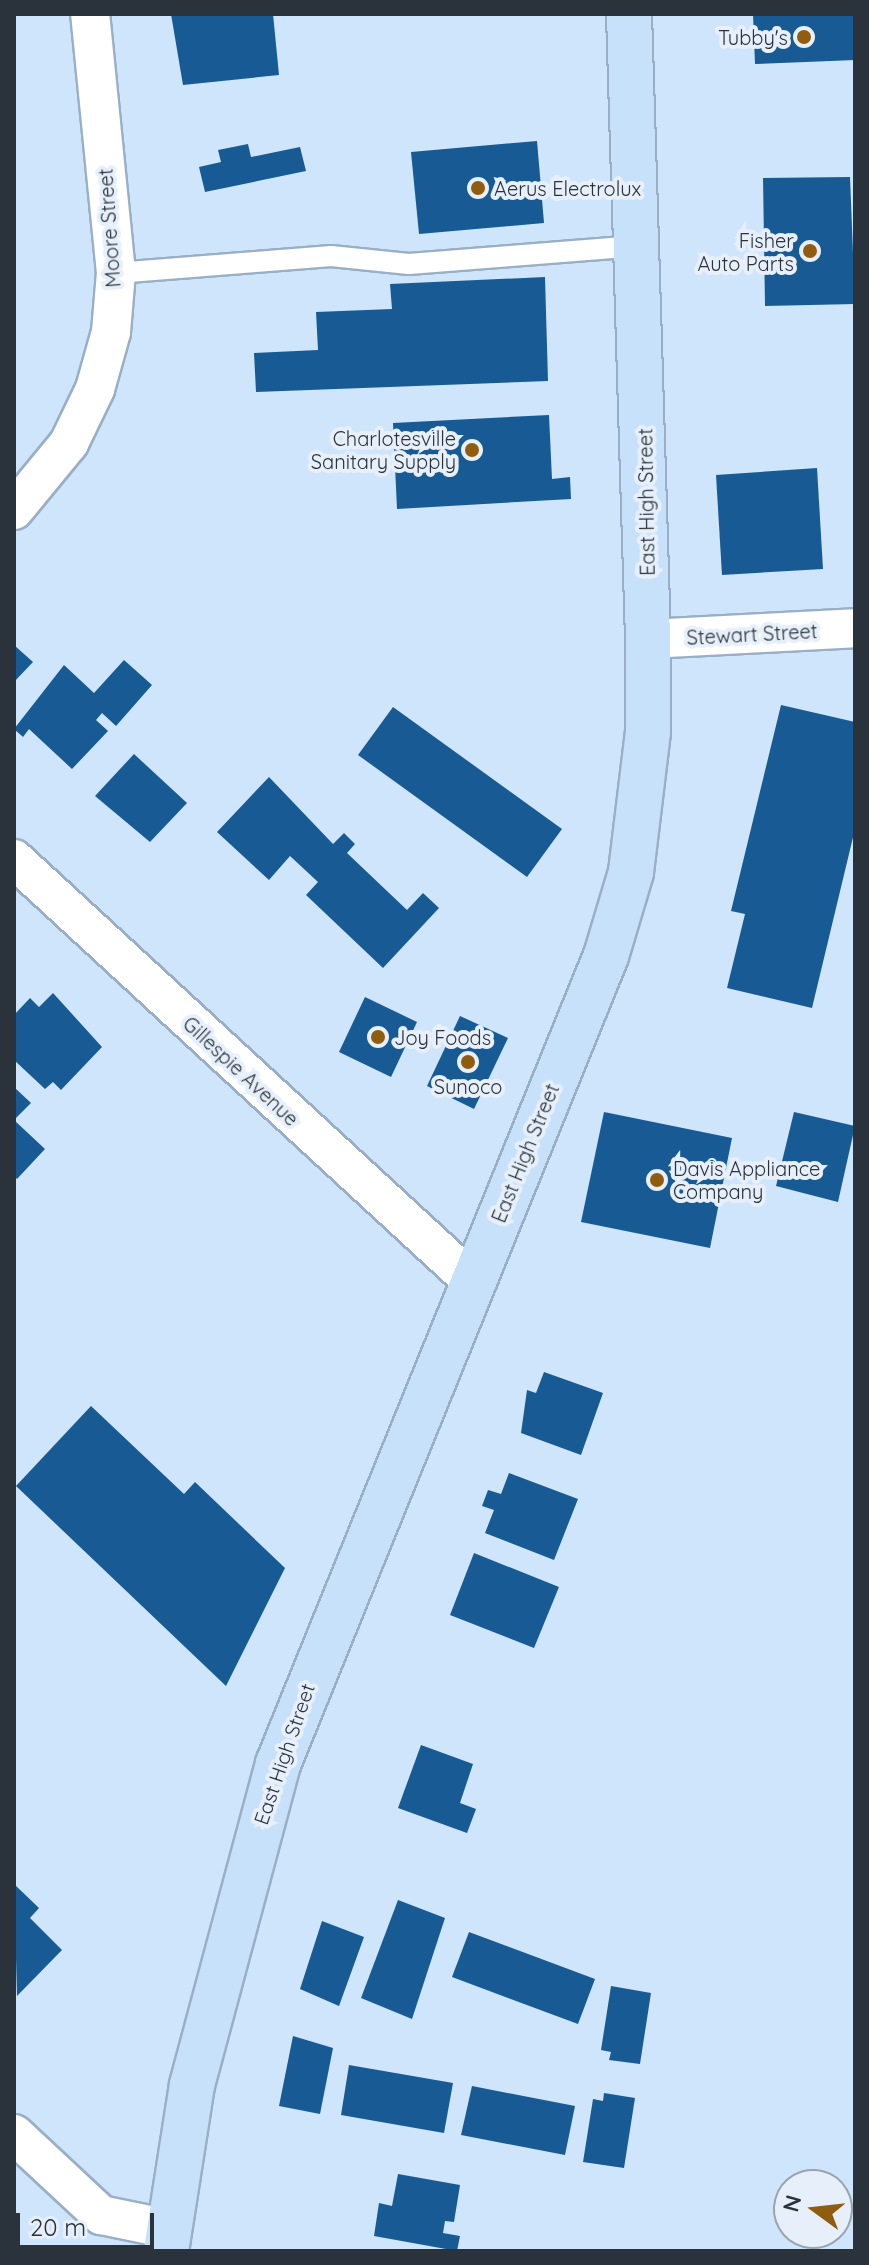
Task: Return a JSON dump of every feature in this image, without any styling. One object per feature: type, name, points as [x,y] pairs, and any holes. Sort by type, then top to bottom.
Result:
[{"type":"main road","name":"East High Street","points":[[168,2240],[195,2071],[278,1764],[606,956],[631,872],[648,732],[648,639],[629,14]]},
{"type":"street","name":"Moore Street","points":[[14,510],[69,443],[95,389],[116,273],[90,14]]},
{"type":"street","name":"Stewart Street","points":[[648,639],[855,628]]},
{"type":"street","name":"Gillespie Avenue","points":[[18,870],[472,1281]]},
{"type":"street","points":[[14,2134],[101,2215],[168,2240]]},
{"type":"lane","points":[[116,273],[331,256],[409,264],[638,246]]},
{"type":"building","points":[[171,14],[273,14],[279,75],[183,85]]},
{"type":"building","name":"Tubby's","points":[[753,14],[855,14],[855,60],[755,64]]},
{"type":"building","name":"Aerus Electrolux","points":[[537,141],[544,223],[419,234],[411,152]]},
{"type":"building","points":[[248,144],[251,157],[300,147],[306,171],[205,192],[199,167],[221,162],[218,150]]},
{"type":"building","name":"Fisher Auto Parts","points":[[850,177],[855,304],[765,306],[763,178]]},
{"type":"building","points":[[545,277],[548,381],[256,392],[254,353],[318,350],[316,312],[392,309],[390,284]]},
{"type":"building","name":"Charlotesville Sanitary Supply","points":[[549,415],[552,479],[570,477],[571,499],[397,509],[393,423]]},
{"type":"building","points":[[817,468],[823,569],[722,575],[716,475]]},
{"type":"building","points":[[14,645],[33,662],[14,682]]},
{"type":"building","points":[[124,660],[152,685],[116,726],[102,713],[96,720],[108,731],[72,769],[29,729],[23,737],[14,729],[64,665],[94,693]]},
{"type":"building","points":[[781,705],[855,722],[855,829],[812,1008],[727,988],[745,914],[731,911]]},
{"type":"building","points":[[393,707],[562,829],[527,877],[358,755]]},
{"type":"building","points":[[134,754],[187,803],[150,842],[95,796]]},
{"type":"building","points":[[269,777],[333,844],[344,833],[355,844],[347,853],[407,910],[423,893],[439,908],[383,968],[306,895],[318,882],[290,856],[269,880],[217,832]]},
{"type":"building","points":[[53,993],[102,1047],[61,1090],[53,1082],[45,1089],[14,1060],[14,1015],[30,998],[39,1007]]},
{"type":"building","name":"Joy Foods","points":[[365,997],[417,1022],[391,1077],[339,1052]]},
{"type":"building","name":"Sunoco","points":[[460,1016],[508,1038],[474,1109],[427,1086]]},
{"type":"building","points":[[14,1087],[31,1103],[14,1120]]},
{"type":"building","name":"Davis Appliance Company","points":[[604,1112],[732,1138],[710,1248],[581,1222]]},
{"type":"building","points":[[794,1112],[855,1126],[838,1202],[776,1186]]},
{"type":"building","points":[[14,1120],[45,1149],[17,1179],[14,1176]]},
{"type":"building","points":[[544,1372],[603,1393],[581,1455],[521,1433],[527,1390],[536,1393]]},
{"type":"building","points":[[91,1406],[184,1494],[195,1482],[285,1568],[226,1686],[16,1486]]},
{"type":"building","points":[[509,1473],[578,1499],[554,1560],[485,1533],[494,1510],[482,1506],[488,1490],[501,1494]]},
{"type":"building","points":[[474,1553],[559,1587],[534,1648],[450,1615]]},
{"type":"building","points":[[421,1745],[473,1764],[460,1803],[476,1809],[467,1833],[398,1808]]},
{"type":"building","points":[[14,1884],[39,1908],[30,1918],[62,1950],[17,1996]]},
{"type":"building","points":[[398,1900],[445,1918],[412,2019],[361,1998]]},
{"type":"building","points":[[322,1921],[364,1937],[339,2006],[300,1989]]},
{"type":"building","points":[[469,1932],[595,1979],[578,2024],[452,1977]]},
{"type":"building","points":[[611,1986],[651,1993],[640,2064],[609,2060],[611,2052],[601,2050]]},
{"type":"building","points":[[293,2036],[333,2048],[320,2114],[279,2106]]},
{"type":"building","points":[[349,2065],[453,2083],[444,2133],[341,2115]]},
{"type":"building","points":[[472,2086],[575,2106],[565,2155],[461,2135]]},
{"type":"building","points":[[604,2093],[635,2098],[624,2168],[583,2162],[593,2099],[603,2101]]},
{"type":"building","points":[[398,2174],[460,2185],[454,2222],[445,2221],[443,2233],[460,2236],[457,2251],[374,2236],[379,2203],[392,2206]]},
{"type":"place","name":"Tubby's","points":[[804,37]]},
{"type":"place","name":"Aerus Electrolux","points":[[478,188]]},
{"type":"place","name":"Fisher Auto Parts","points":[[810,251]]},
{"type":"place","name":"Charlotesville Sanitary Supply","points":[[472,450]]},
{"type":"place","name":"Joy Foods","points":[[378,1037]]},
{"type":"place","name":"Sunoco","points":[[468,1062]]},
{"type":"place","name":"Davis Appliance Company","points":[[657,1180]]}]
